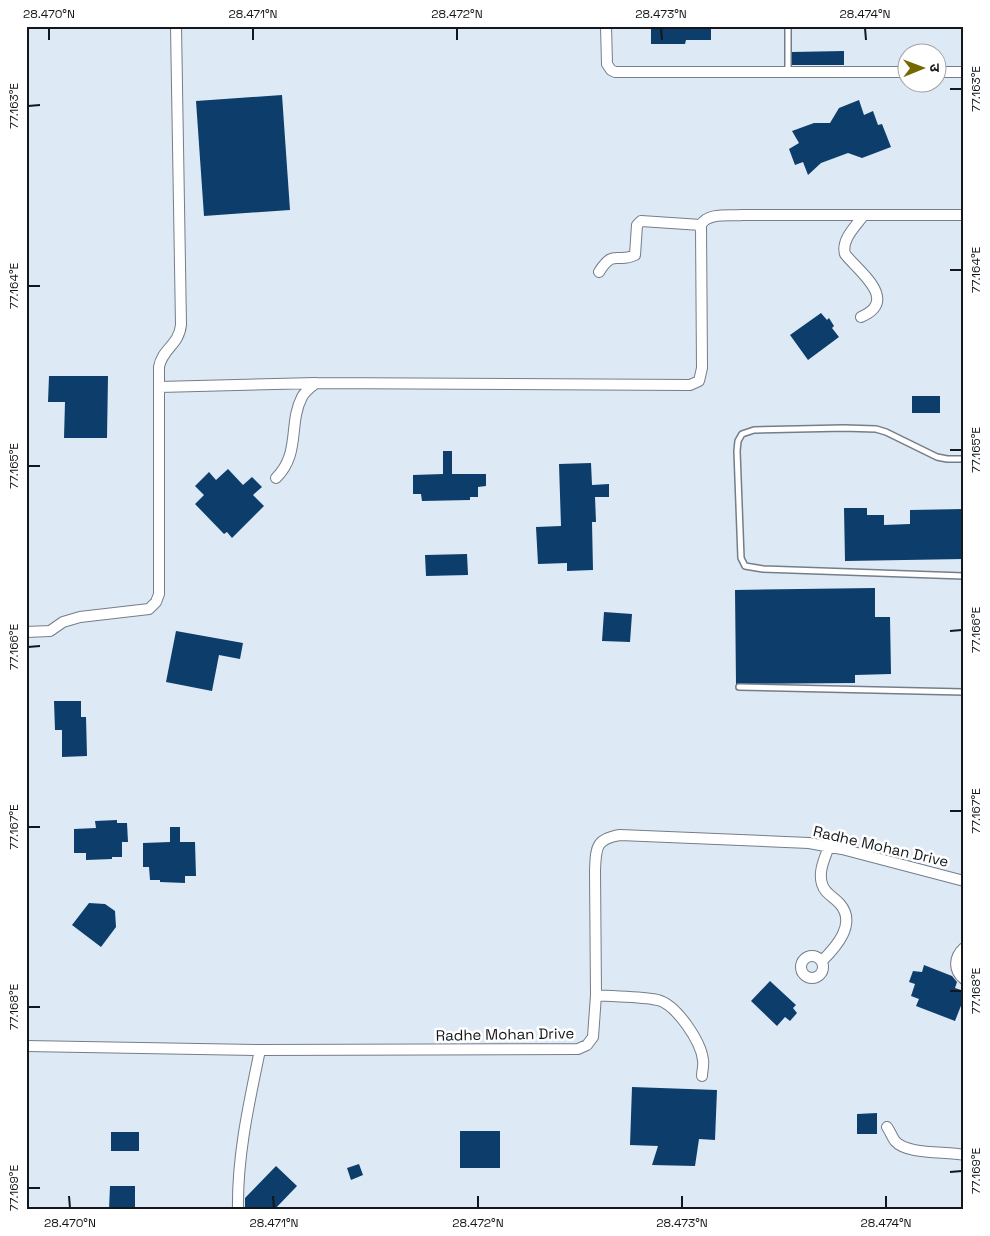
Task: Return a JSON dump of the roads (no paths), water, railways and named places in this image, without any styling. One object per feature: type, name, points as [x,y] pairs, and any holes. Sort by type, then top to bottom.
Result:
[{"type":"street","points":[[26,632],[50,631],[63,622],[80,617],[150,609],[156,602],[159,594],[160,362],[164,354],[179,337],[181,325],[176,26]]},
{"type":"street","points":[[606,26],[607,64],[613,72],[898,72]]},
{"type":"street","points":[[948,72],[964,72]]},
{"type":"street","points":[[159,388],[316,383],[683,386],[696,384],[701,377],[702,368],[701,225],[706,219],[720,216],[964,215]]},
{"type":"street","points":[[862,317],[871,312],[875,306],[876,290],[845,254],[844,248],[846,239],[863,216]]},
{"type":"street","points":[[599,272],[610,259],[632,257],[635,255],[637,226],[641,221],[701,225]]},
{"type":"street","points":[[276,478],[283,471],[289,460],[302,398],[316,383]]},
{"type":"street","name":"Radhe Mohan Drive","points":[[26,1046],[260,1050],[578,1049],[587,1045],[593,1037],[596,996],[596,851],[599,844],[610,836],[809,843],[829,846],[964,881]]},
{"type":"street","points":[[822,960],[841,939],[845,924],[844,910],[839,902],[825,892],[822,883],[822,867],[829,846]]},
{"type":"street","points":[[964,948],[959,953],[956,965],[957,971],[964,979]]},
{"type":"street","points":[[596,996],[658,1000],[672,1008],[691,1031],[699,1046],[703,1060],[702,1076]]},
{"type":"street","points":[[238,1210],[245,1125],[260,1050]]},
{"type":"street","points":[[888,1127],[895,1142],[904,1147],[915,1150],[964,1155]]},
{"type":"lane","points":[[788,26],[788,73]]},
{"type":"lane","points":[[964,459],[937,457],[886,432],[863,428],[754,430],[746,432],[740,437],[737,451],[741,558],[745,566],[763,569],[964,576]]},
{"type":"lane","points":[[739,687],[964,692]]}]
